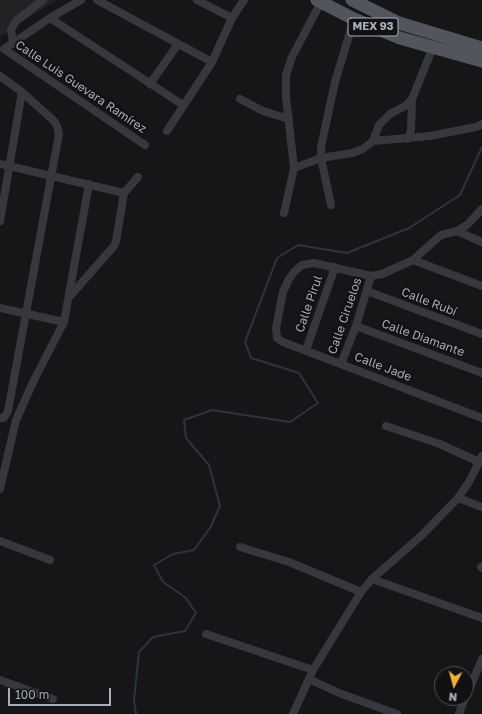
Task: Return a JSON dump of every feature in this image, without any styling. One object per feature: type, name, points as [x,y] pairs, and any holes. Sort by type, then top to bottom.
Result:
[{"type":"main road","name":"MEX 93","points":[[352,0],[399,23],[482,48]]},
{"type":"main road","name":"MEX 93","points":[[319,1],[354,19],[400,38],[482,61]]},
{"type":"street","points":[[13,44],[11,30],[16,21],[43,0]]},
{"type":"street","points":[[2,53],[50,18],[81,0]]},
{"type":"street","points":[[97,0],[212,62]]},
{"type":"street","points":[[197,0],[232,18]]},
{"type":"street","points":[[166,131],[212,62],[232,18],[244,0]]},
{"type":"street","points":[[284,213],[294,168],[286,97],[286,75],[292,57],[319,1]]},
{"type":"street","points":[[50,18],[184,105]]},
{"type":"street","points":[[331,205],[321,158],[321,147],[335,82],[354,19]]},
{"type":"street","points":[[150,84],[178,44]]},
{"type":"street","points":[[408,139],[411,130],[412,99],[433,47]]},
{"type":"street","name":"Calle Luis Guevara Ramírez","points":[[2,53],[145,145]]},
{"type":"street","points":[[0,76],[22,92],[54,121],[59,134],[8,411],[4,418],[0,418]]},
{"type":"street","points":[[0,222],[22,92]]},
{"type":"street","points":[[240,99],[263,110],[289,119]]},
{"type":"street","points":[[294,168],[321,158],[352,153],[364,149],[373,141],[379,125],[390,114],[405,106],[412,99]]},
{"type":"street","points":[[373,141],[430,136],[468,129],[482,124]]},
{"type":"street","points":[[0,164],[124,193]]},
{"type":"street","points":[[69,297],[114,246],[124,193],[138,178]]},
{"type":"street","points":[[0,488],[16,420],[34,380],[64,322],[89,184]]},
{"type":"street","points":[[335,267],[371,276],[382,274],[413,260],[442,235],[457,231],[467,225],[482,209]]},
{"type":"street","points":[[457,231],[482,242]]},
{"type":"street","points":[[413,260],[482,286]]},
{"type":"street","name":"Calle Jade","points":[[335,267],[314,263],[302,265],[289,278],[283,292],[276,328],[277,338],[283,342],[482,418]]},
{"type":"street","name":"Calle Pirul","points":[[306,350],[335,267]]},
{"type":"street","name":"Calle Ciruelos","points":[[341,364],[356,326],[371,276]]},
{"type":"street","name":"Calle Rubí","points":[[367,291],[482,334]]},
{"type":"street","points":[[0,308],[64,322]]},
{"type":"street","name":"Calle Diamante","points":[[356,326],[482,373]]},
{"type":"street","points":[[293,714],[313,670],[361,592],[372,579],[422,535],[458,498],[469,482],[481,459],[386,426]]},
{"type":"street","points":[[458,498],[482,507]]},
{"type":"street","points":[[0,541],[50,560]]},
{"type":"street","points":[[240,547],[289,562],[361,592]]},
{"type":"street","points":[[372,579],[482,618]]},
{"type":"street","points":[[206,634],[313,670]]},
{"type":"street","points":[[474,678],[482,659]]},
{"type":"street","points":[[309,679],[339,693],[397,714]]},
{"type":"street","points":[[0,680],[53,699]]},
{"type":"shaded area","points":[[0,0],[57,0],[0,37]]},
{"type":"waterway","points":[[136,714],[134,700],[139,652],[153,637],[185,631],[196,613],[186,598],[163,582],[154,565],[173,554],[194,550],[210,528],[220,506],[209,465],[186,438],[184,420],[212,410],[290,422],[318,403],[299,373],[251,358],[245,342],[277,258],[298,245],[347,253],[409,228],[460,195],[482,147]]}]
